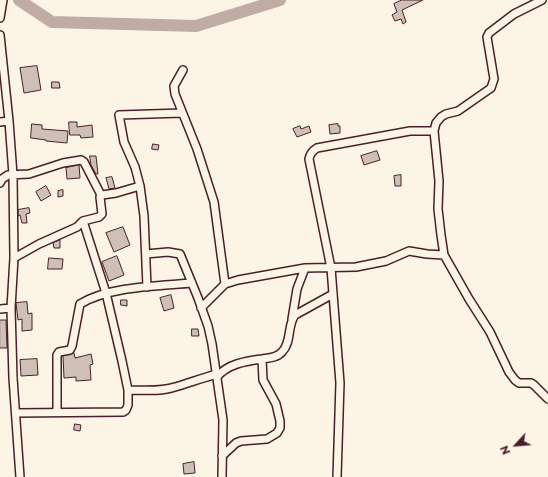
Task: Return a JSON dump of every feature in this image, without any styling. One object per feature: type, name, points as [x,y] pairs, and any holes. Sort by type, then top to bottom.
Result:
[{"type":"street","points":[[0,18],[3,0]]},
{"type":"street","points":[[542,0],[514,14],[489,33],[487,37],[494,79],[491,88],[458,111],[441,117],[436,123],[434,131],[439,181],[439,215],[444,255],[490,332],[508,372],[519,383],[531,383],[534,385],[548,399]]},
{"type":"street","points":[[0,35],[13,174],[14,258],[11,308],[20,477]]},
{"type":"street","points":[[183,70],[174,86],[175,94],[197,149],[214,202],[225,284]]},
{"type":"street","points":[[147,287],[144,216],[140,186],[135,167],[124,142],[119,115],[182,113]]},
{"type":"street","points":[[0,122],[9,121]]},
{"type":"street","points":[[337,477],[340,383],[331,268],[309,159],[312,151],[317,148],[402,133],[434,131]]},
{"type":"street","points":[[0,183],[5,177],[13,174],[29,174],[63,163],[82,160],[101,195],[101,216],[83,221],[77,227],[14,258]]},
{"type":"street","points":[[101,195],[116,193],[140,186]]},
{"type":"street","points":[[16,413],[123,412],[126,410],[128,405],[128,390],[106,293],[83,221]]},
{"type":"street","points":[[201,308],[225,284],[256,276],[305,268],[356,267],[386,261],[409,251],[444,255]]},
{"type":"street","points":[[146,254],[175,252],[180,254],[210,333],[222,420],[222,477]]},
{"type":"street","points":[[128,390],[161,390],[175,387],[199,379],[217,376],[231,366],[272,358],[282,352],[288,341],[297,289],[305,268]]},
{"type":"street","points":[[57,412],[57,355],[59,352],[70,350],[72,346],[79,305],[93,297],[106,293],[147,287],[192,283]]},
{"type":"street","points":[[292,319],[299,312],[333,294]]},
{"type":"street","points":[[0,308],[11,308]]},
{"type":"street","points":[[222,456],[236,443],[267,439],[277,433],[280,428],[276,404],[263,380],[262,359]]},
{"type":"building","points":[[402,0],[423,0],[402,10],[406,22],[403,24],[401,19],[395,21],[392,15],[397,12],[394,4]]},
{"type":"building","points":[[37,66],[41,90],[24,93],[20,68]]},
{"type":"building","points":[[52,82],[59,82],[60,88],[52,88]]},
{"type":"building","points":[[69,122],[77,122],[77,127],[92,125],[93,137],[81,138],[80,135],[70,135]]},
{"type":"building","points":[[32,124],[42,125],[42,129],[68,131],[67,143],[31,138]]},
{"type":"building","points":[[338,124],[338,126],[340,126],[340,133],[330,134],[329,125]]},
{"type":"building","points":[[300,126],[301,129],[309,126],[311,132],[297,137],[293,129]]},
{"type":"building","points":[[153,144],[159,145],[158,150],[152,149]]},
{"type":"building","points":[[377,151],[380,160],[364,165],[361,156]]},
{"type":"building","points":[[90,156],[96,156],[98,174],[96,174],[91,165]]},
{"type":"building","points":[[79,165],[80,178],[67,179],[66,168]]},
{"type":"building","points":[[401,175],[401,186],[395,186],[394,176]]},
{"type":"building","points":[[112,177],[115,188],[109,189],[106,178]]},
{"type":"building","points":[[46,186],[51,195],[41,201],[36,192]]},
{"type":"building","points":[[63,190],[63,196],[58,197],[58,191]]},
{"type":"building","points":[[29,208],[30,213],[26,214],[27,223],[22,223],[20,215],[18,216],[18,210]]},
{"type":"building","points":[[123,227],[130,245],[114,252],[106,233]]},
{"type":"building","points":[[60,240],[60,248],[54,248],[53,243]]},
{"type":"building","points":[[117,256],[124,275],[109,281],[102,262]]},
{"type":"building","points":[[49,258],[63,259],[62,269],[48,269]]},
{"type":"building","points":[[171,295],[174,308],[164,311],[160,298]]},
{"type":"building","points":[[121,300],[127,300],[127,306],[121,305]]},
{"type":"building","points":[[27,302],[28,314],[32,313],[32,330],[22,331],[22,319],[18,320],[16,303]]},
{"type":"building","points":[[0,320],[6,320],[7,348],[0,348]]},
{"type":"building","points":[[192,329],[198,329],[199,336],[192,336]]},
{"type":"building","points":[[74,353],[75,358],[91,354],[93,364],[90,365],[91,380],[76,381],[76,377],[64,378],[63,356]]},
{"type":"building","points":[[37,359],[38,375],[21,376],[20,360]]},
{"type":"building","points":[[75,424],[81,425],[80,431],[74,430]]},
{"type":"building","points":[[194,462],[195,473],[184,474],[183,464]]},
{"type":"waterway","points":[[19,0],[52,22],[196,26],[280,0]]}]
